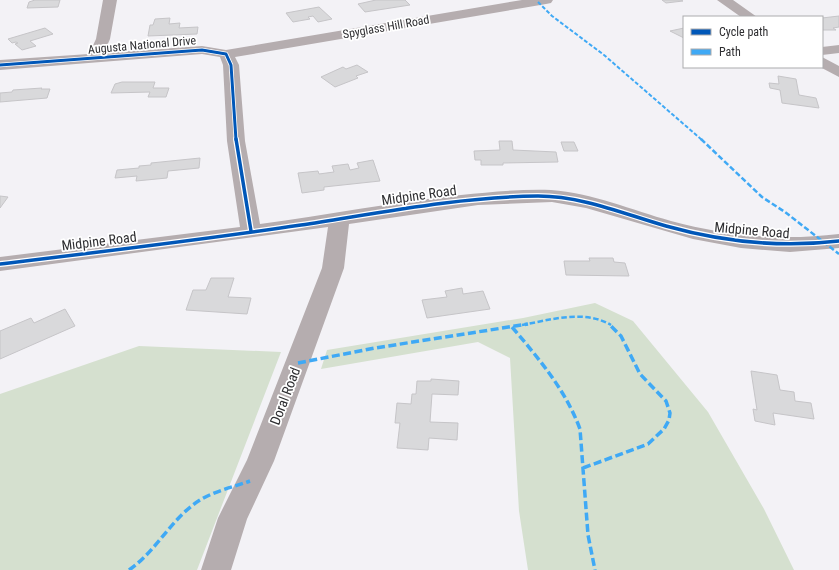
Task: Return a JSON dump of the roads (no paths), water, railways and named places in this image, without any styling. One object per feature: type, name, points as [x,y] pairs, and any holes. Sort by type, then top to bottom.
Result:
[{"type":"street","points":[[94,59],[103,39],[110,0]]},
{"type":"street","name":"Spyglass Hill Road","points":[[226,54],[546,0]]},
{"type":"street","points":[[724,0],[748,16]]},
{"type":"street","points":[[823,51],[839,49]]},
{"type":"street","name":"Augusta National Drive","points":[[0,65],[202,50],[226,54]]},
{"type":"street","points":[[226,54],[231,65],[236,141],[251,230]]},
{"type":"street","points":[[823,63],[839,72]]},
{"type":"street","name":"Midpine Road","points":[[0,264],[339,219],[459,201],[540,196],[574,200],[702,236],[736,242],[766,245],[800,245],[839,241]]},
{"type":"street","name":"Doral Road","points":[[216,570],[233,518],[260,461],[333,268],[339,219]]}]
